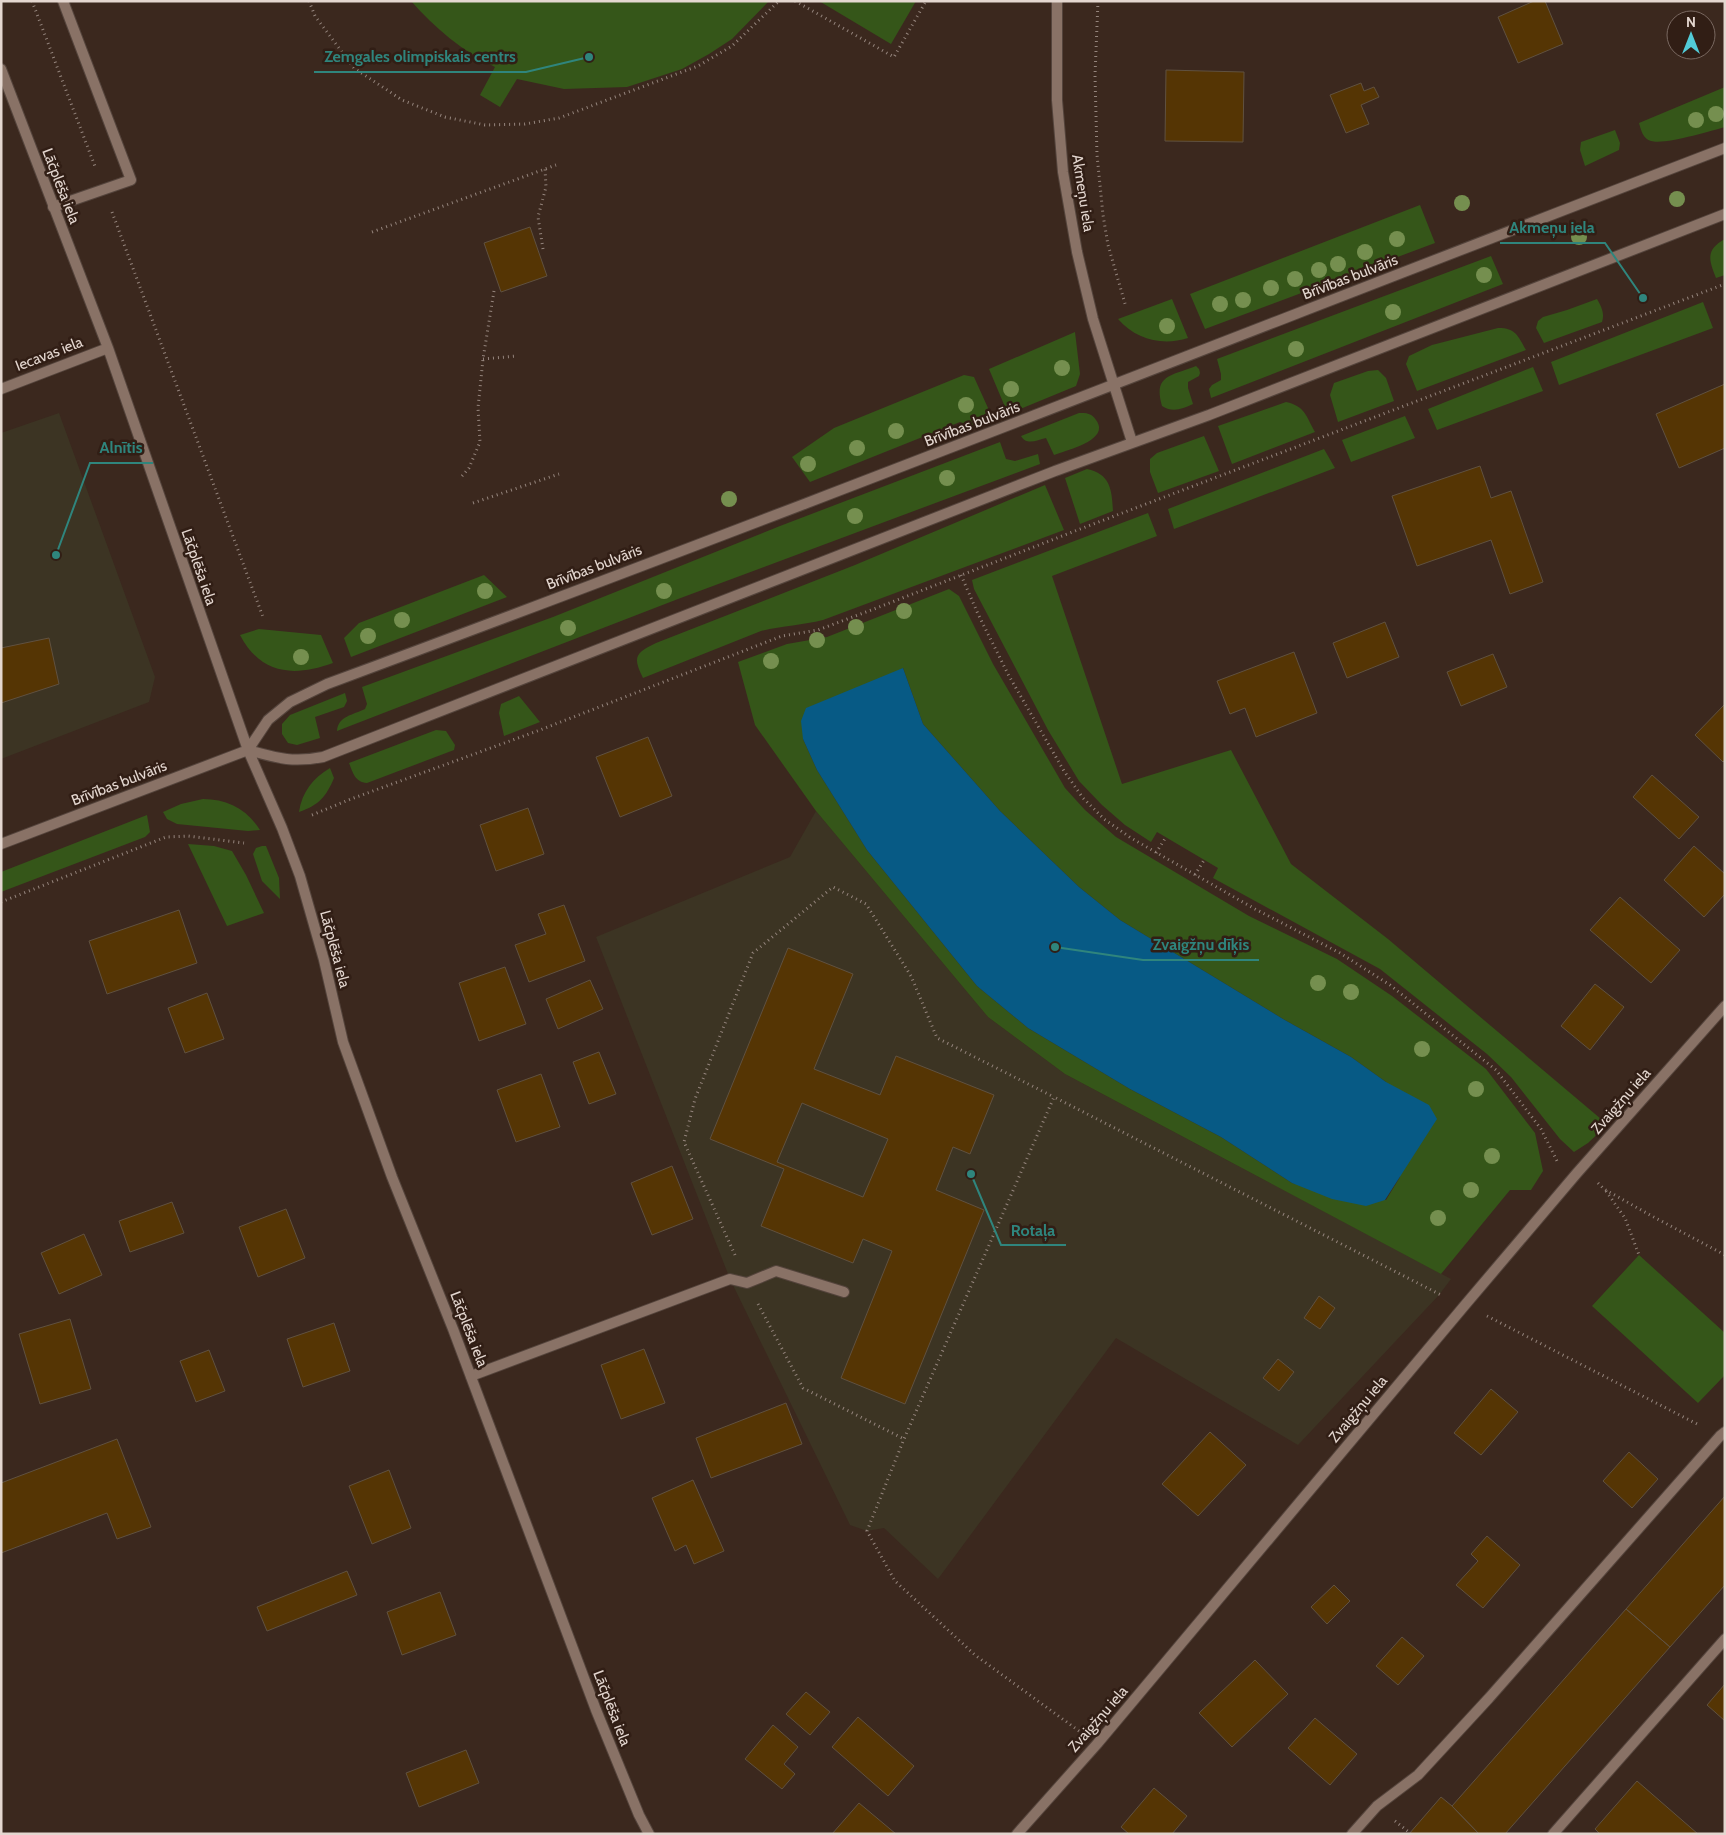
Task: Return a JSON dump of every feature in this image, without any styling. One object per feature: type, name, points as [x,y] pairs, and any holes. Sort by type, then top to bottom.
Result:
[{"type":"street","points":[[53,208],[131,180],[63,1]]},
{"type":"street","name":"Akmeņu iela","points":[[1057,1],[1057,100],[1063,172],[1077,252],[1093,319],[1132,442]]},
{"type":"street","name":"Lāčplēša iela","points":[[1,69],[108,348],[248,750],[282,828],[300,876],[324,960],[343,1042],[385,1159],[471,1376],[596,1710],[639,1816],[649,1834]]},
{"type":"street","name":"Brīvības bulvāris","points":[[1,844],[248,750],[268,720],[290,702],[327,684],[1004,428],[1725,148]]},
{"type":"street","points":[[248,750],[282,760],[305,760],[323,757],[1046,474],[1227,408],[1725,214]]},
{"type":"street","name":"Iecavas iela","points":[[1,389],[108,348]]},
{"type":"street","name":"Zvaigžņu iela","points":[[1017,1834],[1097,1744],[1577,1173],[1725,1006]]},
{"type":"street","points":[[471,1376],[730,1279],[747,1283],[776,1271],[844,1292]]},
{"type":"street","points":[[1352,1834],[1377,1806],[1418,1775],[1489,1698],[1722,1434]]},
{"type":"street","points":[[1553,1834],[1725,1638]]},
{"type":"path","points":[[32,1],[263,616]]},
{"type":"path","points":[[309,1],[315,16],[354,68],[402,100],[445,117],[485,125],[525,124],[559,118],[698,66],[732,46],[779,1]]},
{"type":"path","points":[[795,1],[894,57],[926,1]]},
{"type":"path","points":[[1098,1],[1095,75],[1098,163],[1108,245],[1126,307]]},
{"type":"path","points":[[372,232],[556,165]]},
{"type":"path","points":[[543,249],[538,217],[546,187],[545,169]]},
{"type":"path","points":[[312,816],[351,799],[540,730],[782,636],[818,630],[1725,284]]},
{"type":"path","points":[[462,476],[469,468],[480,442],[478,408],[483,359],[494,291]]},
{"type":"path","points":[[483,359],[517,356]]},
{"type":"path","points":[[473,503],[559,474]]},
{"type":"path","points":[[961,575],[1009,676],[1064,771],[1083,798],[1104,819],[1131,838],[1254,909],[1340,953],[1390,985],[1496,1070],[1541,1129],[1558,1162],[1577,1173],[1595,1180],[1604,1189],[1625,1218],[1639,1255]]},
{"type":"path","points":[[1,902],[166,837],[188,836],[244,843]]},
{"type":"path","points":[[1156,853],[1166,837]]},
{"type":"path","points":[[1195,875],[1204,860]]},
{"type":"path","points":[[904,1439],[803,1388],[747,1283],[684,1142],[695,1099],[753,953],[833,887],[866,904],[911,976],[937,1038],[1439,1295],[1465,1305],[1722,1434]]},
{"type":"path","points":[[1054,1097],[904,1439],[868,1531],[895,1581],[975,1655],[1097,1744]]},
{"type":"path","points":[[1604,1189],[1725,1255]]},
{"type":"shaded area","points":[[59,413],[155,677],[149,702],[1,759],[1,433]]},
{"type":"shaded area","points":[[816,811],[988,1017],[1065,1074],[1451,1279],[1439,1295],[1298,1445],[1116,1338],[938,1579],[884,1528],[867,1531],[850,1525],[730,1279],[596,937],[790,857]]},
{"type":"green space","points":[[411,1],[769,1],[732,39],[682,69],[627,87],[564,89],[517,79],[500,107],[480,95],[495,67],[471,54],[450,38]]},
{"type":"green space","points":[[819,1],[916,1],[891,44]]},
{"type":"green space","points":[[1725,87],[1725,127],[1688,137],[1658,142],[1651,141],[1643,134],[1639,123]]},
{"type":"green space","points":[[1615,130],[1620,143],[1619,150],[1585,166],[1580,150],[1581,142]]},
{"type":"green space","points":[[1420,205],[1435,243],[1205,329],[1190,294]]},
{"type":"green space","points":[[1725,239],[1725,275],[1716,278],[1710,256],[1714,247]]},
{"type":"green space","points":[[1491,256],[1503,284],[1211,398],[1209,389],[1221,380],[1217,359]]},
{"type":"green space","points":[[1172,299],[1188,338],[1169,341],[1150,339],[1133,332],[1118,319]]},
{"type":"green space","points":[[1597,299],[1603,313],[1602,322],[1544,343],[1536,328],[1538,321],[1543,317]]},
{"type":"green space","points":[[1703,302],[1713,328],[1559,385],[1551,362]]},
{"type":"green space","points":[[1498,328],[1513,331],[1526,350],[1417,391],[1406,364],[1409,356],[1432,345]]},
{"type":"green space","points":[[1075,332],[1080,374],[1076,386],[1008,414],[989,369]]},
{"type":"green space","points":[[1196,366],[1199,369],[1199,376],[1188,382],[1193,404],[1174,410],[1162,406],[1160,388],[1162,382],[1172,375]]},
{"type":"green space","points":[[1533,367],[1543,391],[1437,430],[1428,409]]},
{"type":"green space","points":[[1378,370],[1386,378],[1394,401],[1338,422],[1330,395],[1334,383],[1368,371]]},
{"type":"green space","points":[[964,375],[974,377],[993,419],[978,428],[960,422],[810,482],[792,457],[834,428]]},
{"type":"green space","points":[[1286,402],[1301,409],[1315,432],[1232,464],[1218,426]]},
{"type":"green space","points":[[1079,413],[1093,416],[1099,427],[1098,433],[1093,439],[1077,447],[1054,455],[1046,438],[1029,442],[1021,436]]},
{"type":"green space","points":[[1405,416],[1415,438],[1351,462],[1342,440]]},
{"type":"green space","points":[[1204,436],[1219,471],[1158,493],[1150,472],[1150,459],[1157,453]]},
{"type":"green space","points":[[1000,442],[1006,459],[1015,461],[1038,454],[1040,464],[678,599],[337,731],[343,719],[365,709],[367,704],[362,687],[553,617],[780,526]]},
{"type":"green space","points":[[1324,449],[1335,468],[1174,529],[1168,509]]},
{"type":"green space","points":[[1087,469],[1095,471],[1105,479],[1112,496],[1113,511],[1080,524],[1065,478]]},
{"type":"green space","points":[[1045,485],[1064,530],[823,620],[761,631],[643,678],[638,665],[638,656],[656,643],[855,565]]},
{"type":"green space","points":[[1148,513],[1157,536],[1052,576],[1122,784],[1231,750],[1291,864],[1388,939],[1601,1119],[1606,1126],[1588,1143],[1574,1152],[1560,1139],[1511,1077],[1487,1054],[1380,969],[1213,878],[1218,868],[1157,832],[1151,842],[1125,825],[1079,781],[1048,730],[974,589],[972,580]]},
{"type":"green space","points":[[484,575],[507,597],[351,657],[344,638],[359,623]]},
{"type":"green space","points":[[949,589],[959,596],[993,664],[1065,788],[1085,810],[1116,837],[1249,916],[1337,959],[1392,996],[1486,1069],[1535,1133],[1543,1171],[1531,1190],[1510,1190],[1441,1274],[1065,1074],[988,1017],[816,811],[755,725],[738,662],[787,644],[827,637]],"holes":[[[903,668],[923,724],[1000,811],[1079,887],[1120,920],[1283,1019],[1351,1057],[1386,1082],[1400,1177],[1386,1200],[1292,1183],[1221,1137],[1130,1089],[1028,1028],[977,986],[867,850],[817,770],[803,739]]]},
{"type":"green space","points":[[259,629],[321,635],[333,663],[305,670],[292,671],[268,665],[248,648],[240,635]]},
{"type":"green space","points":[[345,693],[347,701],[344,707],[315,717],[320,738],[297,745],[288,743],[282,734],[282,724],[290,715]]},
{"type":"green space","points":[[519,696],[540,722],[504,736],[499,713],[501,704]]},
{"type":"green space","points":[[436,730],[446,731],[455,745],[454,750],[367,783],[357,779],[353,773],[349,763]]},
{"type":"green space","points":[[330,768],[334,778],[325,795],[317,803],[299,812],[300,805],[309,786],[318,776]]},
{"type":"green space","points":[[212,799],[236,807],[249,816],[260,830],[248,831],[177,824],[167,819],[163,812],[181,804]]},
{"type":"green space","points":[[147,815],[150,832],[145,837],[1,892],[1,872]]},
{"type":"green space","points":[[188,844],[214,846],[232,851],[264,913],[227,926]]},
{"type":"green space","points":[[266,846],[279,878],[280,899],[262,881],[253,854],[256,848]]},
{"type":"green space","points":[[1639,1255],[1725,1333],[1725,1375],[1698,1403],[1592,1306]]},
{"type":"water","points":[[903,668],[923,724],[1000,811],[1079,887],[1120,920],[1283,1019],[1351,1057],[1386,1082],[1429,1105],[1437,1119],[1385,1200],[1366,1206],[1332,1199],[1292,1183],[1221,1137],[1130,1089],[1028,1028],[977,986],[867,850],[817,770],[803,739],[801,721],[806,708]]},
{"type":"building","points":[[1534,1],[1545,1],[1563,44],[1518,63],[1498,17]]},
{"type":"building","points":[[1166,70],[1244,72],[1243,142],[1165,141]]},
{"type":"building","points":[[1361,83],[1364,91],[1374,87],[1379,97],[1361,105],[1369,124],[1346,133],[1330,95]]},
{"type":"building","points":[[530,227],[547,276],[501,292],[484,243]]},
{"type":"building","points":[[1725,384],[1725,448],[1679,468],[1656,414]]},
{"type":"building","points":[[1480,466],[1491,498],[1511,491],[1543,582],[1510,594],[1491,540],[1417,566],[1392,496]]},
{"type":"building","points":[[1385,622],[1399,657],[1347,678],[1333,643]]},
{"type":"building","points":[[49,638],[59,684],[1,703],[1,648]]},
{"type":"building","points":[[1294,652],[1317,713],[1256,737],[1245,708],[1230,714],[1217,681]]},
{"type":"building","points":[[1493,654],[1507,687],[1461,706],[1447,672]]},
{"type":"building","points":[[1725,704],[1725,760],[1723,762],[1695,735]]},
{"type":"building","points":[[648,737],[672,796],[620,817],[596,757]]},
{"type":"building","points":[[1652,775],[1699,817],[1679,839],[1633,797]]},
{"type":"building","points":[[528,808],[544,854],[496,871],[480,825]]},
{"type":"building","points":[[1694,846],[1725,874],[1725,894],[1704,917],[1664,880]]},
{"type":"building","points":[[1620,897],[1680,950],[1651,983],[1590,930]]},
{"type":"building","points":[[564,905],[585,961],[529,982],[515,945],[546,934],[538,914]]},
{"type":"building","points":[[179,910],[197,963],[107,994],[89,941]]},
{"type":"building","points":[[788,948],[853,974],[814,1069],[880,1095],[896,1056],[994,1095],[970,1154],[953,1147],[936,1190],[984,1210],[905,1404],[841,1378],[892,1251],[863,1239],[853,1263],[761,1226],[784,1169],[710,1139]],"holes":[[[802,1103],[888,1139],[863,1197],[777,1162]]]},
{"type":"building","points":[[505,967],[526,1024],[479,1041],[459,983]]},
{"type":"building","points":[[590,980],[603,1009],[558,1029],[546,999]]},
{"type":"building","points":[[1595,984],[1624,1007],[1590,1050],[1561,1026]]},
{"type":"building","points":[[207,993],[224,1039],[185,1053],[168,1008]]},
{"type":"building","points":[[599,1052],[616,1094],[589,1104],[573,1062]]},
{"type":"building","points":[[541,1074],[560,1127],[516,1142],[497,1090]]},
{"type":"building","points":[[672,1166],[693,1219],[652,1235],[631,1183]]},
{"type":"building","points":[[172,1202],[184,1233],[130,1252],[119,1221]]},
{"type":"building","points":[[286,1209],[305,1258],[258,1277],[239,1227]]},
{"type":"building","points":[[84,1234],[102,1275],[59,1294],[41,1253]]},
{"type":"building","points":[[1319,1296],[1335,1308],[1320,1329],[1304,1318]]},
{"type":"building","points":[[70,1319],[91,1389],[40,1404],[19,1334]]},
{"type":"building","points":[[334,1323],[350,1371],[303,1387],[287,1339]]},
{"type":"building","points":[[644,1349],[665,1403],[621,1419],[601,1365]]},
{"type":"building","points":[[209,1350],[225,1391],[196,1402],[180,1361]]},
{"type":"building","points":[[1278,1359],[1294,1372],[1279,1391],[1263,1378]]},
{"type":"building","points":[[1491,1389],[1518,1412],[1481,1455],[1454,1433]]},
{"type":"building","points":[[786,1403],[802,1444],[711,1478],[696,1438]]},
{"type":"building","points":[[1210,1432],[1246,1465],[1198,1516],[1162,1484]]},
{"type":"building","points":[[117,1439],[151,1527],[117,1539],[107,1513],[1,1553],[1,1483]]},
{"type":"building","points":[[1629,1452],[1658,1479],[1632,1508],[1603,1481]]},
{"type":"building","points":[[389,1470],[411,1528],[372,1544],[349,1486]]},
{"type":"building","points":[[693,1480],[724,1551],[694,1564],[686,1545],[675,1551],[652,1498]]},
{"type":"building","points":[[1725,1496],[1725,1585],[1670,1647],[1626,1609]]},
{"type":"building","points":[[1487,1536],[1520,1565],[1483,1608],[1456,1585],[1478,1561],[1471,1554]]},
{"type":"building","points":[[347,1571],[357,1595],[267,1631],[257,1607]]},
{"type":"building","points":[[1334,1585],[1350,1601],[1327,1624],[1311,1607]]},
{"type":"building","points":[[440,1592],[456,1635],[402,1655],[387,1612]]},
{"type":"building","points":[[1626,1609],[1670,1647],[1505,1834],[1479,1834],[1452,1806]]},
{"type":"building","points":[[1402,1637],[1424,1656],[1398,1685],[1376,1666]]},
{"type":"building","points":[[1255,1660],[1288,1694],[1232,1747],[1199,1713]]},
{"type":"building","points":[[1725,1684],[1725,1721],[1707,1705]]},
{"type":"building","points":[[806,1692],[830,1712],[810,1735],[786,1714]]},
{"type":"building","points":[[858,1717],[914,1766],[888,1796],[832,1747]]},
{"type":"building","points":[[1315,1718],[1357,1754],[1330,1785],[1288,1748]]},
{"type":"building","points":[[773,1725],[798,1747],[784,1764],[795,1774],[782,1789],[745,1759]]},
{"type":"building","points":[[466,1750],[479,1783],[419,1807],[406,1773]]},
{"type":"building","points":[[1637,1781],[1698,1834],[1600,1834],[1595,1829]]},
{"type":"building","points":[[1154,1788],[1187,1816],[1172,1834],[1129,1834],[1121,1827]]},
{"type":"building","points":[[1441,1797],[1452,1806],[1479,1834],[1409,1834]]},
{"type":"building","points":[[859,1803],[896,1834],[832,1834]]},
{"type":"place","name":"Zemgales olimpiskais centrs","points":[[589,57]]},
{"type":"place","name":"Akmeņu iela","points":[[1643,298]]},
{"type":"place","name":"Alnītis","points":[[56,555]]},
{"type":"place","name":"Zvaigžņu dīķis","points":[[1055,947]]},
{"type":"place","name":"Rotaļa","points":[[971,1174]]}]
